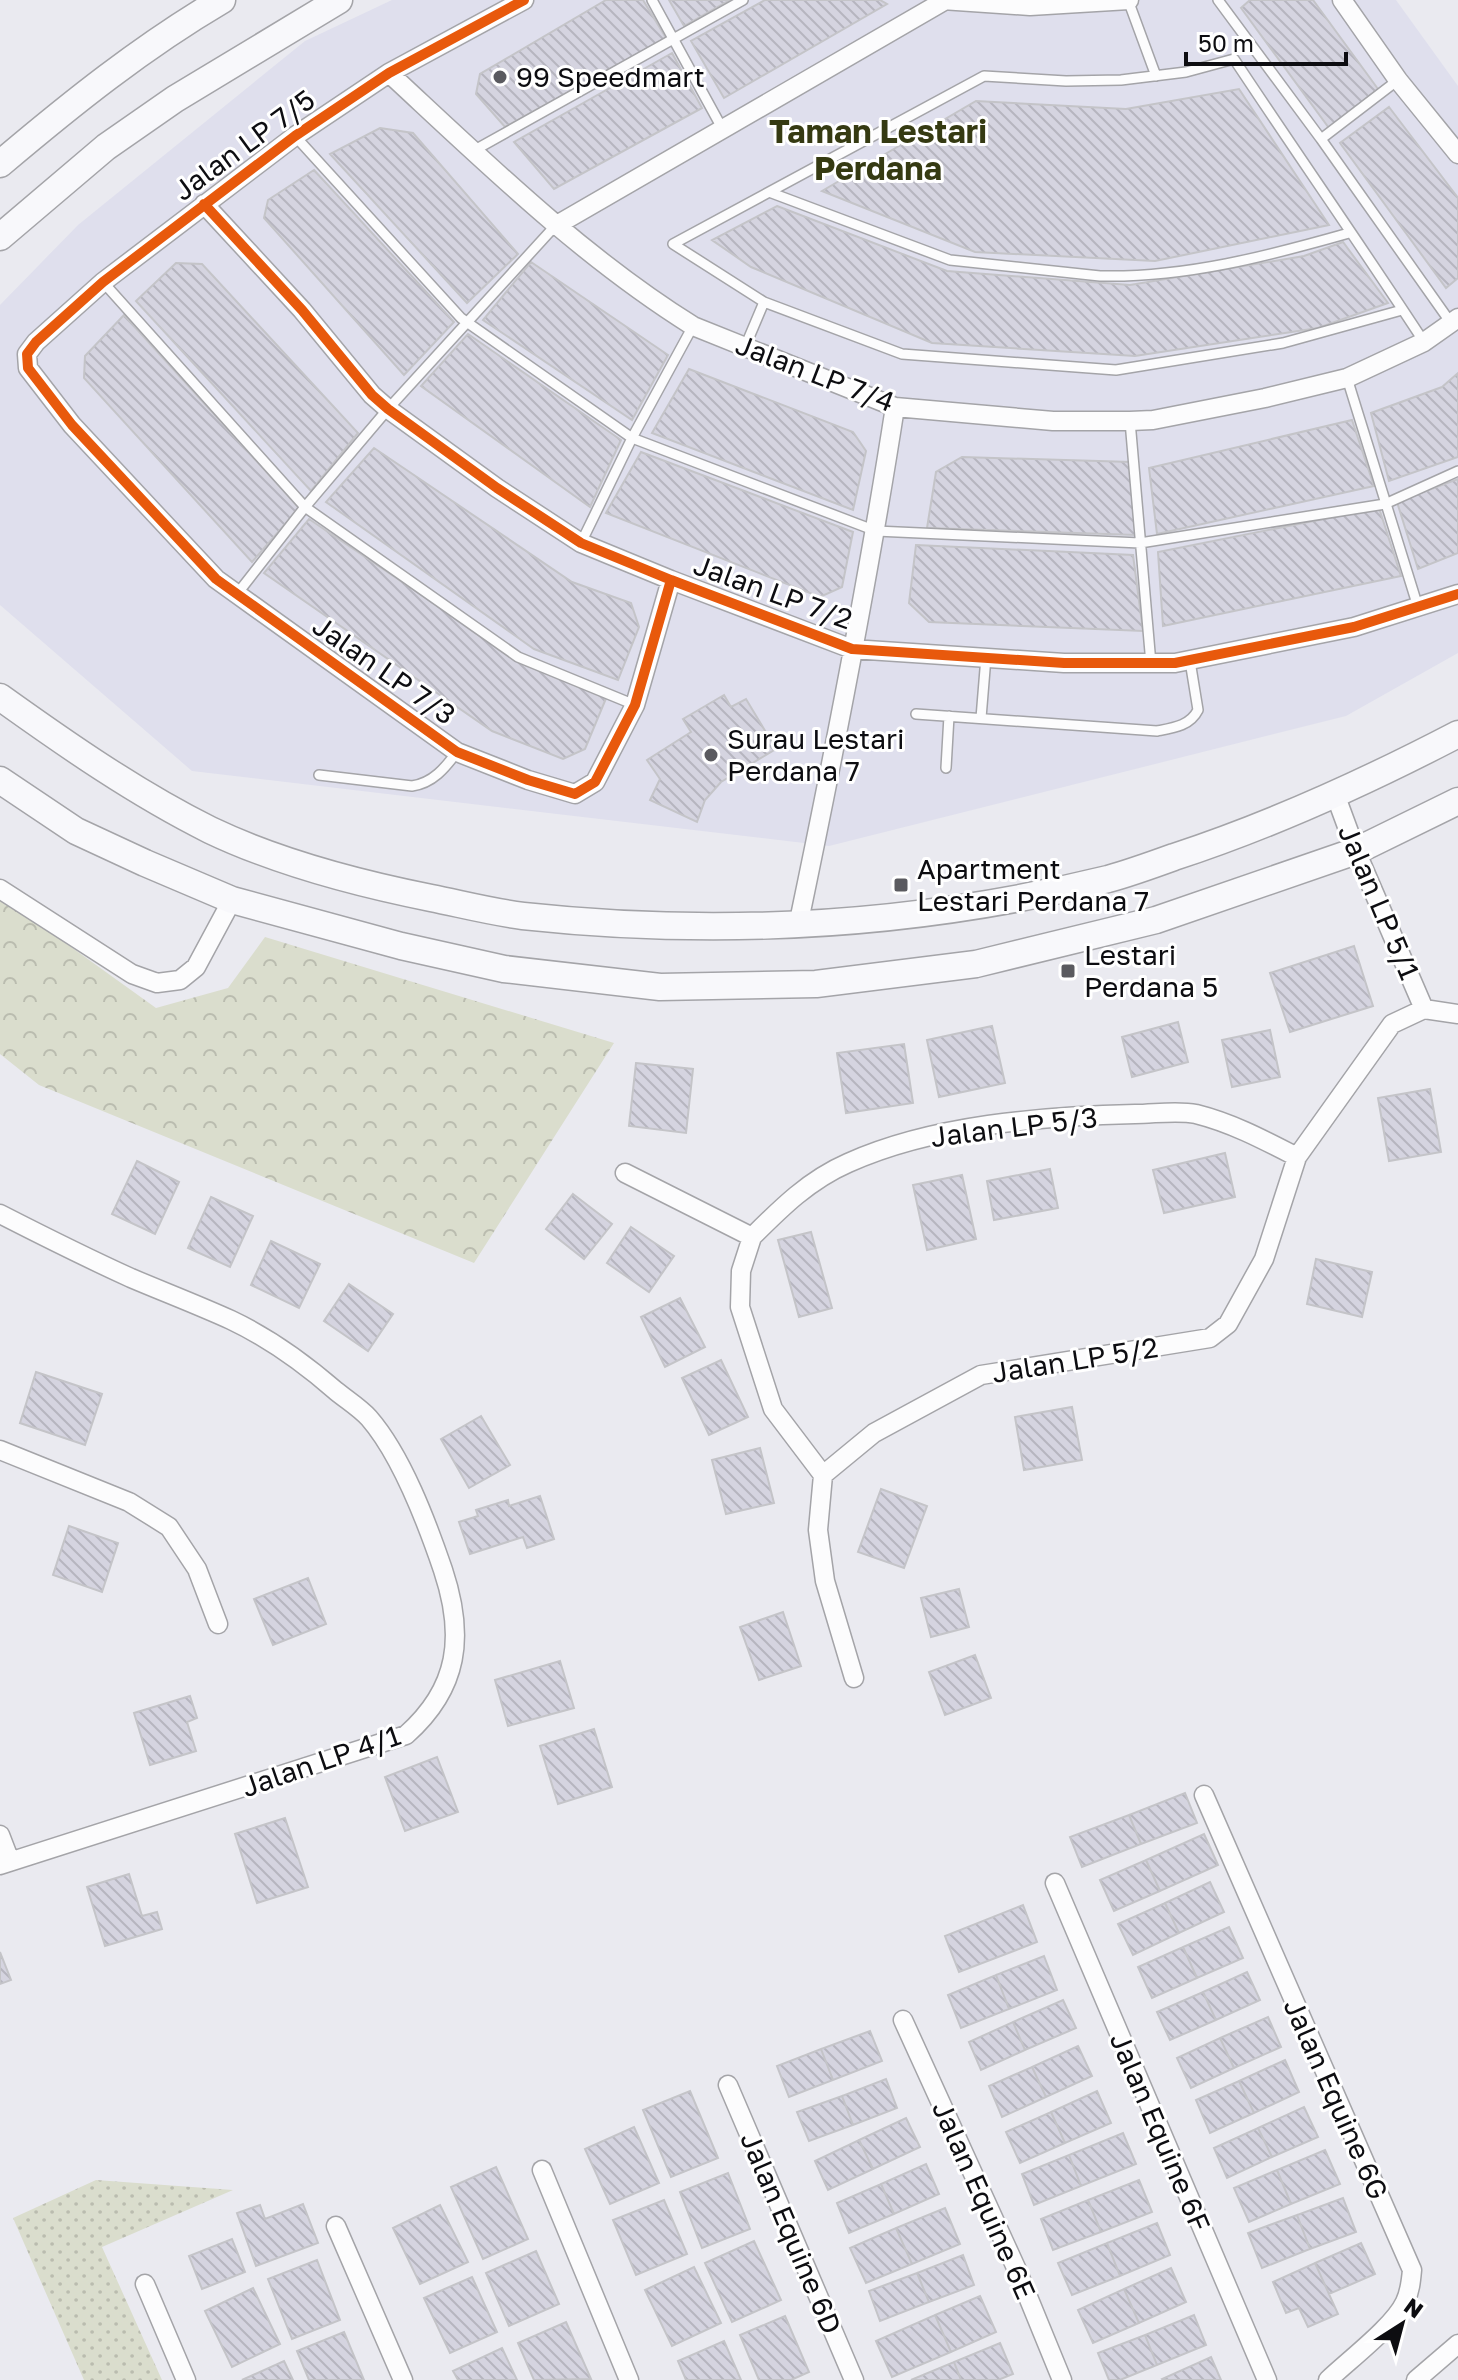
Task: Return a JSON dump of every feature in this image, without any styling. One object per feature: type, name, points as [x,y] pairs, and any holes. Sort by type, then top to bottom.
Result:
[{"type":"main road","points":[[0,164],[98,83],[166,33],[222,0]]},
{"type":"main road","points":[[0,237],[106,147],[175,99],[339,0]]},
{"type":"main road","points":[[0,697],[132,787],[212,831],[296,863],[372,886],[519,916],[664,926],[798,926],[971,908],[1110,878],[1247,833],[1458,734]]},
{"type":"main road","points":[[0,780],[76,831],[232,900],[401,946],[504,969],[660,987],[816,984],[976,964],[1156,920],[1356,851],[1458,801]]},
{"type":"street","points":[[555,226],[943,0],[1030,6],[1129,0]]},
{"type":"street","points":[[1342,0],[1398,80],[1458,154]]},
{"type":"street","name":"Jalan LP 7/5","points":[[28,368],[27,354],[36,342],[103,282],[204,204],[295,136],[389,73],[512,3]]},
{"type":"street","name":"Jalan LP 7/4","points":[[389,73],[555,226],[665,309],[693,326],[895,407],[1053,421],[1153,420],[1347,378],[1424,342],[1454,321]]},
{"type":"street","name":"Jalan LP 7/2","points":[[204,204],[302,310],[372,395],[497,488],[581,543],[852,649],[1064,663],[1190,661],[1354,627],[1458,594]]},
{"type":"street","name":"Jalan LP 7/3","points":[[28,368],[82,436],[216,579],[457,752],[528,780],[575,794],[595,782],[635,705],[671,580]]},
{"type":"street","points":[[798,926],[876,531],[895,407]]},
{"type":"street","name":"Jalan LP 5/1","points":[[1335,794],[1424,1009]]},
{"type":"street","points":[[0,889],[132,974],[157,983],[180,980],[196,967],[232,900]]},
{"type":"street","name":"Jalan LP 5/1","points":[[1264,1259],[1297,1157],[1392,1024],[1424,1009],[1458,1014]]},
{"type":"street","name":"Jalan LP 5/3","points":[[752,1237],[787,1202],[819,1178],[859,1158],[952,1130],[1095,1115],[1193,1113],[1242,1129],[1297,1157]]},
{"type":"street","points":[[625,1173],[752,1237],[741,1271],[740,1307],[773,1409],[823,1475],[818,1530],[825,1581],[854,1678]]},
{"type":"street","name":"Jalan LP 4/1","points":[[0,1214],[131,1277],[234,1321],[306,1365],[369,1418],[402,1470],[430,1532],[450,1591],[455,1643],[449,1679],[440,1699],[406,1735],[5,1863]]},
{"type":"street","name":"Jalan LP 5/2","points":[[823,1475],[874,1433],[981,1375],[1210,1338],[1228,1324],[1264,1259]]},
{"type":"street","points":[[0,1450],[129,1502],[169,1527],[197,1569],[218,1624]]},
{"type":"street","name":"Jalan Equine 6G","points":[[1204,1795],[1412,2270],[1404,2304],[1328,2380]]},
{"type":"street","points":[[0,1835],[5,1863]]},
{"type":"street","name":"Jalan Equine 6F","points":[[1055,1883],[1267,2380]]},
{"type":"street","name":"Jalan Equine 6E","points":[[903,2020],[1017,2270],[1062,2380]]},
{"type":"street","name":"Jalan Equine 6D","points":[[728,2085],[854,2380]]},
{"type":"street","points":[[542,2170],[629,2380]]},
{"type":"street","points":[[336,2226],[403,2380]]},
{"type":"street","points":[[145,2284],[186,2380]]},
{"type":"street","points":[[1416,2380],[1458,2344]]},
{"type":"lane","points":[[652,0],[671,40],[722,128]]},
{"type":"lane","points":[[473,151],[743,0]]},
{"type":"lane","points":[[1129,0],[1156,76]]},
{"type":"lane","points":[[1218,0],[1454,321]]},
{"type":"lane","points":[[1402,310],[1283,343],[1116,370],[902,354],[764,302],[673,244],[984,76],[1066,81],[1121,80],[1186,72],[1234,59],[1424,342]]},
{"type":"lane","points":[[1321,139],[1398,80]]},
{"type":"lane","points":[[295,136],[461,318],[632,438],[876,531],[1140,543],[1385,504],[1458,471]]},
{"type":"lane","points":[[769,192],[950,260],[1100,276],[1224,265],[1349,233]]},
{"type":"lane","points":[[237,594],[388,409],[469,324],[555,226]]},
{"type":"lane","points":[[103,282],[305,507],[518,657],[635,705]]},
{"type":"lane","points":[[745,347],[764,302]]},
{"type":"lane","points":[[581,543],[632,438],[693,326]]},
{"type":"lane","points":[[1347,378],[1418,607]]},
{"type":"lane","points":[[1130,421],[1151,664]]},
{"type":"lane","points":[[981,718],[986,657]]},
{"type":"lane","points":[[916,714],[1157,731],[1178,727],[1190,720],[1198,710],[1190,661]]},
{"type":"lane","points":[[946,768],[949,716]]},
{"type":"lane","points":[[319,775],[421,785],[445,768],[457,752]]},
{"type":"shaded area","points":[[392,0],[1396,0],[1458,86],[1458,653],[1346,716],[829,846],[192,771],[0,605],[0,305],[78,225],[305,41]]},
{"type":"green space","points":[[0,896],[156,1008],[228,988],[265,937],[614,1043],[474,1263],[39,1085],[0,1054]]},
{"type":"green space","points":[[96,2180],[233,2190],[102,2247],[162,2380],[84,2380],[13,2218]]},
{"type":"building","points":[[606,0],[643,0],[666,38],[505,127],[476,94],[480,74]]},
{"type":"building","points":[[669,0],[730,0],[684,26]]},
{"type":"building","points":[[765,0],[880,0],[887,4],[724,98],[691,41]]},
{"type":"building","points":[[1250,0],[1313,0],[1378,89],[1329,128],[1241,8]]},
{"type":"building","points":[[672,53],[702,108],[554,189],[514,142]]},
{"type":"building","points":[[1239,89],[1329,225],[1155,261],[975,252],[822,191],[976,101],[1126,109]]},
{"type":"building","points":[[1389,107],[1458,198],[1458,278],[1446,288],[1340,143]]},
{"type":"building","points":[[380,128],[413,133],[518,254],[467,303],[330,154]]},
{"type":"building","points":[[314,170],[454,322],[404,375],[264,218],[268,200]]},
{"type":"building","points":[[777,206],[947,271],[1130,285],[1304,256],[1343,242],[1388,303],[1318,328],[1135,356],[932,343],[751,267],[712,240]]},
{"type":"building","points":[[531,262],[668,355],[632,420],[483,320]]},
{"type":"building","points":[[176,263],[202,264],[358,433],[311,491],[136,301]]},
{"type":"building","points":[[124,315],[299,508],[252,562],[84,378],[85,356]]},
{"type":"building","points":[[468,334],[621,440],[590,507],[421,386]]},
{"type":"building","points":[[689,369],[853,432],[866,451],[853,510],[652,433]]},
{"type":"building","points":[[1458,373],[1458,457],[1389,481],[1371,413],[1442,387]]},
{"type":"building","points":[[1352,420],[1374,486],[1157,534],[1149,468]]},
{"type":"building","points":[[374,448],[572,582],[631,603],[639,627],[618,680],[534,649],[326,502]]},
{"type":"building","points":[[641,452],[853,532],[842,587],[820,597],[606,513]]},
{"type":"building","points":[[962,457],[1131,462],[1136,535],[927,528],[936,472]]},
{"type":"building","points":[[1458,479],[1458,553],[1418,569],[1397,502]]},
{"type":"building","points":[[1379,508],[1401,576],[1163,626],[1158,552]]},
{"type":"building","points":[[309,519],[525,665],[607,696],[585,749],[563,759],[492,731],[264,573]]},
{"type":"building","points":[[916,545],[1133,555],[1143,631],[929,622],[909,603]]},
{"type":"building","name":"Surau Lestari Perdana 7","points":[[724,695],[731,707],[746,699],[776,749],[721,782],[705,800],[697,822],[650,800],[660,779],[647,760],[691,732],[683,719]]},
{"type":"building","points":[[1354,946],[1373,1006],[1290,1032],[1270,973]]},
{"type":"building","points":[[1178,1022],[1188,1062],[1132,1077],[1122,1037]]},
{"type":"building","points":[[992,1026],[1005,1083],[939,1097],[927,1040]]},
{"type":"building","points":[[1270,1030],[1280,1077],[1232,1087],[1222,1040]]},
{"type":"building","points":[[904,1044],[913,1103],[846,1113],[837,1053]]},
{"type":"building","points":[[636,1063],[693,1069],[686,1133],[629,1126]]},
{"type":"building","points":[[1430,1089],[1441,1152],[1389,1161],[1378,1098]]},
{"type":"building","points":[[1225,1153],[1235,1197],[1164,1213],[1153,1170]]},
{"type":"building","points":[[137,1161],[179,1182],[155,1234],[112,1214]]},
{"type":"building","points":[[1050,1169],[1058,1208],[994,1220],[987,1181]]},
{"type":"building","points":[[962,1175],[976,1239],[927,1250],[913,1185]]},
{"type":"building","points":[[573,1194],[612,1224],[584,1259],[546,1229]]},
{"type":"building","points":[[211,1197],[253,1216],[230,1267],[188,1248]]},
{"type":"building","points":[[631,1227],[674,1256],[649,1292],[607,1263]]},
{"type":"building","points":[[811,1232],[832,1308],[799,1317],[778,1240]]},
{"type":"building","points":[[271,1241],[320,1264],[299,1308],[251,1285]]},
{"type":"building","points":[[1316,1259],[1372,1272],[1362,1317],[1307,1304]]},
{"type":"building","points":[[349,1284],[393,1314],[368,1351],[324,1321]]},
{"type":"building","points":[[680,1298],[705,1347],[665,1367],[641,1317]]},
{"type":"building","points":[[721,1360],[748,1417],[709,1435],[682,1378]]},
{"type":"building","points":[[36,1372],[102,1394],[85,1445],[20,1423]]},
{"type":"building","points":[[1072,1407],[1082,1460],[1024,1470],[1015,1417]]},
{"type":"building","points":[[481,1416],[510,1465],[469,1488],[441,1439]]},
{"type":"building","points":[[760,1448],[774,1503],[726,1514],[712,1460]]},
{"type":"building","points":[[881,1489],[927,1506],[904,1568],[858,1552]]},
{"type":"building","points":[[540,1496],[554,1539],[527,1548],[523,1537],[470,1554],[459,1522],[478,1516],[476,1510],[508,1500],[509,1506]]},
{"type":"building","points":[[69,1526],[118,1543],[102,1592],[53,1575]]},
{"type":"building","points":[[308,1578],[326,1624],[273,1645],[254,1599]]},
{"type":"building","points":[[959,1589],[969,1627],[931,1637],[921,1598]]},
{"type":"building","points":[[783,1612],[801,1666],[759,1680],[740,1627]]},
{"type":"building","points":[[975,1655],[991,1698],[945,1715],[929,1672]]},
{"type":"building","points":[[560,1661],[574,1708],[508,1726],[495,1680]]},
{"type":"building","points":[[190,1696],[197,1718],[187,1722],[196,1751],[150,1765],[134,1713]]},
{"type":"building","points":[[594,1729],[612,1787],[558,1804],[540,1746]]},
{"type":"building","points":[[437,1757],[458,1812],[405,1831],[385,1777]]},
{"type":"building","points":[[1185,1793],[1197,1823],[1141,1844],[1129,1815]]},
{"type":"building","points":[[1129,1815],[1141,1844],[1082,1867],[1070,1837]]},
{"type":"building","points":[[285,1818],[308,1887],[257,1903],[235,1834]]},
{"type":"building","points":[[1204,1834],[1218,1865],[1160,1891],[1146,1860]]},
{"type":"building","points":[[1146,1860],[1160,1891],[1114,1911],[1100,1880]]},
{"type":"building","points":[[129,1874],[142,1916],[157,1912],[162,1929],[105,1946],[87,1887]]},
{"type":"building","points":[[1210,1882],[1224,1912],[1179,1933],[1165,1903]]},
{"type":"building","points":[[1165,1903],[1179,1933],[1133,1955],[1118,1924]]},
{"type":"building","points":[[1023,1905],[1037,1942],[959,1972],[945,1936]]},
{"type":"building","points":[[1229,1927],[1243,1958],[1197,1978],[1183,1947]]},
{"type":"building","points":[[1183,1947],[1197,1978],[1152,1998],[1138,1967]]},
{"type":"building","points":[[0,1952],[11,1980],[0,1984]]},
{"type":"building","points":[[1044,1956],[1057,1990],[1009,2009],[996,1975]]},
{"type":"building","points":[[1247,1972],[1260,2000],[1216,2020],[1203,1992]]},
{"type":"building","points":[[996,1975],[1009,2009],[961,2028],[948,1995]]},
{"type":"building","points":[[1203,1992],[1216,2020],[1170,2040],[1157,2012]]},
{"type":"building","points":[[1063,2000],[1076,2028],[1025,2050],[1013,2022]]},
{"type":"building","points":[[1268,2017],[1281,2047],[1234,2068],[1220,2038]]},
{"type":"building","points":[[1013,2022],[1025,2050],[981,2070],[969,2042]]},
{"type":"building","points":[[870,2031],[882,2061],[833,2080],[821,2049]]},
{"type":"building","points":[[1220,2038],[1234,2068],[1191,2088],[1177,2058]]},
{"type":"building","points":[[1078,2046],[1092,2076],[1046,2097],[1032,2067]]},
{"type":"building","points":[[821,2049],[833,2080],[789,2097],[777,2066]]},
{"type":"building","points":[[1285,2060],[1299,2092],[1254,2113],[1239,2081]]},
{"type":"building","points":[[1032,2067],[1046,2097],[1002,2117],[989,2086]]},
{"type":"building","points":[[886,2079],[897,2108],[853,2125],[842,2096]]},
{"type":"building","points":[[1239,2081],[1254,2113],[1210,2133],[1196,2100]]},
{"type":"building","points":[[690,2091],[718,2158],[671,2177],[643,2110]]},
{"type":"building","points":[[1097,2091],[1111,2123],[1065,2143],[1051,2112]]},
{"type":"building","points":[[842,2096],[853,2125],[809,2141],[797,2112]]},
{"type":"building","points":[[1304,2107],[1318,2137],[1272,2157],[1258,2128]]},
{"type":"building","points":[[1051,2112],[1065,2143],[1020,2163],[1006,2132]]},
{"type":"building","points":[[906,2118],[920,2147],[873,2169],[859,2140]]},
{"type":"building","points":[[634,2127],[659,2183],[610,2204],[585,2149]]},
{"type":"building","points":[[1258,2128],[1272,2157],[1227,2178],[1214,2148]]},
{"type":"building","points":[[1123,2133],[1136,2164],[1081,2186],[1069,2155]]},
{"type":"building","points":[[859,2140],[873,2169],[828,2190],[815,2161]]},
{"type":"building","points":[[1325,2150],[1340,2184],[1291,2204],[1277,2170]]},
{"type":"building","points":[[1069,2155],[1081,2186],[1034,2205],[1022,2174]]},
{"type":"building","points":[[926,2164],[939,2194],[894,2214],[881,2184]]},
{"type":"building","points":[[496,2167],[528,2239],[483,2259],[451,2187]]},
{"type":"building","points":[[1277,2170],[1291,2204],[1249,2222],[1234,2188]]},
{"type":"building","points":[[728,2173],[750,2229],[702,2248],[680,2192]]},
{"type":"building","points":[[1139,2180],[1152,2212],[1101,2232],[1088,2200]]},
{"type":"building","points":[[881,2184],[894,2214],[849,2233],[837,2203]]},
{"type":"building","points":[[1343,2198],[1356,2232],[1310,2249],[1297,2215]]},
{"type":"building","points":[[664,2200],[687,2254],[636,2275],[613,2220]]},
{"type":"building","points":[[1088,2200],[1101,2232],[1053,2250],[1041,2219]]},
{"type":"building","points":[[303,2204],[318,2243],[256,2266],[237,2213],[260,2205],[265,2219]]},
{"type":"building","points":[[440,2205],[468,2262],[420,2284],[393,2228]]},
{"type":"building","points":[[945,2208],[960,2244],[912,2264],[896,2228]]},
{"type":"building","points":[[1297,2215],[1310,2249],[1262,2268],[1248,2233]]},
{"type":"building","points":[[1157,2223],[1170,2255],[1120,2276],[1107,2243]]},
{"type":"building","points":[[896,2228],[912,2264],[866,2283],[850,2248]]},
{"type":"building","points":[[232,2239],[245,2272],[202,2289],[189,2256]]},
{"type":"building","points":[[754,2241],[781,2300],[732,2322],[705,2263]]},
{"type":"building","points":[[1107,2243],[1120,2276],[1072,2295],[1058,2263]]},
{"type":"building","points":[[1361,2243],[1375,2274],[1329,2294],[1315,2263]]},
{"type":"building","points":[[536,2251],[559,2304],[509,2326],[486,2273]]},
{"type":"building","points":[[963,2255],[974,2285],[929,2302],[917,2273]]},
{"type":"building","points":[[317,2260],[340,2320],[292,2339],[268,2279]]},
{"type":"building","points":[[1315,2263],[1338,2314],[1308,2327],[1299,2308],[1286,2313],[1273,2282]]},
{"type":"building","points":[[694,2267],[721,2323],[672,2346],[645,2290]]},
{"type":"building","points":[[1171,2268],[1186,2302],[1139,2323],[1124,2289]]},
{"type":"building","points":[[917,2273],[929,2302],[880,2321],[869,2291]]},
{"type":"building","points":[[472,2277],[497,2332],[450,2353],[424,2298]]},
{"type":"building","points":[[253,2288],[280,2344],[232,2367],[205,2311]]},
{"type":"building","points":[[1124,2289],[1139,2323],[1093,2343],[1078,2310]]},
{"type":"building","points":[[980,2296],[996,2332],[951,2352],[935,2315]]},
{"type":"building","points":[[935,2315],[951,2352],[892,2377],[876,2341]]},
{"type":"building","points":[[1194,2315],[1206,2345],[1157,2365],[1145,2335]]},
{"type":"building","points":[[785,2316],[809,2372],[791,2380],[759,2380],[740,2335]]},
{"type":"building","points":[[566,2322],[591,2379],[534,2380],[518,2343]]},
{"type":"building","points":[[344,2332],[364,2380],[309,2380],[297,2351]]},
{"type":"building","points":[[1145,2335],[1157,2365],[1120,2380],[1109,2380],[1098,2353]]},
{"type":"building","points":[[724,2341],[741,2380],[686,2380],[678,2361]]},
{"type":"building","points":[[1000,2343],[1013,2374],[998,2380],[961,2380],[954,2362]]},
{"type":"building","points":[[502,2348],[517,2380],[458,2380],[453,2371]]},
{"type":"building","points":[[1211,2357],[1221,2380],[1162,2379]]},
{"type":"building","points":[[284,2361],[293,2380],[242,2380]]},
{"type":"building","points":[[954,2362],[961,2380],[911,2380]]},
{"type":"cycle path","points":[[524,0],[389,73],[295,136],[103,282],[36,342],[27,354],[28,368],[72,425],[216,579],[457,752],[528,780],[575,794],[595,782],[635,705],[671,580]]},
{"type":"cycle path","points":[[204,204],[302,310],[372,395],[497,488],[581,543],[852,649],[1064,663],[1175,663],[1354,627],[1458,594]]},
{"type":"place","name":"99 Speedmart","points":[[500,77]]},
{"type":"place","name":"Surau Lestari Perdana 7","points":[[711,755]]},
{"type":"place","name":"Apartment Lestari Perdana 7","points":[[901,885]]},
{"type":"place","name":"Lestari Perdana 5","points":[[1068,971]]},
{"type":"district","name":"Taman Lestari Perdana","points":[[878,150]]}]
